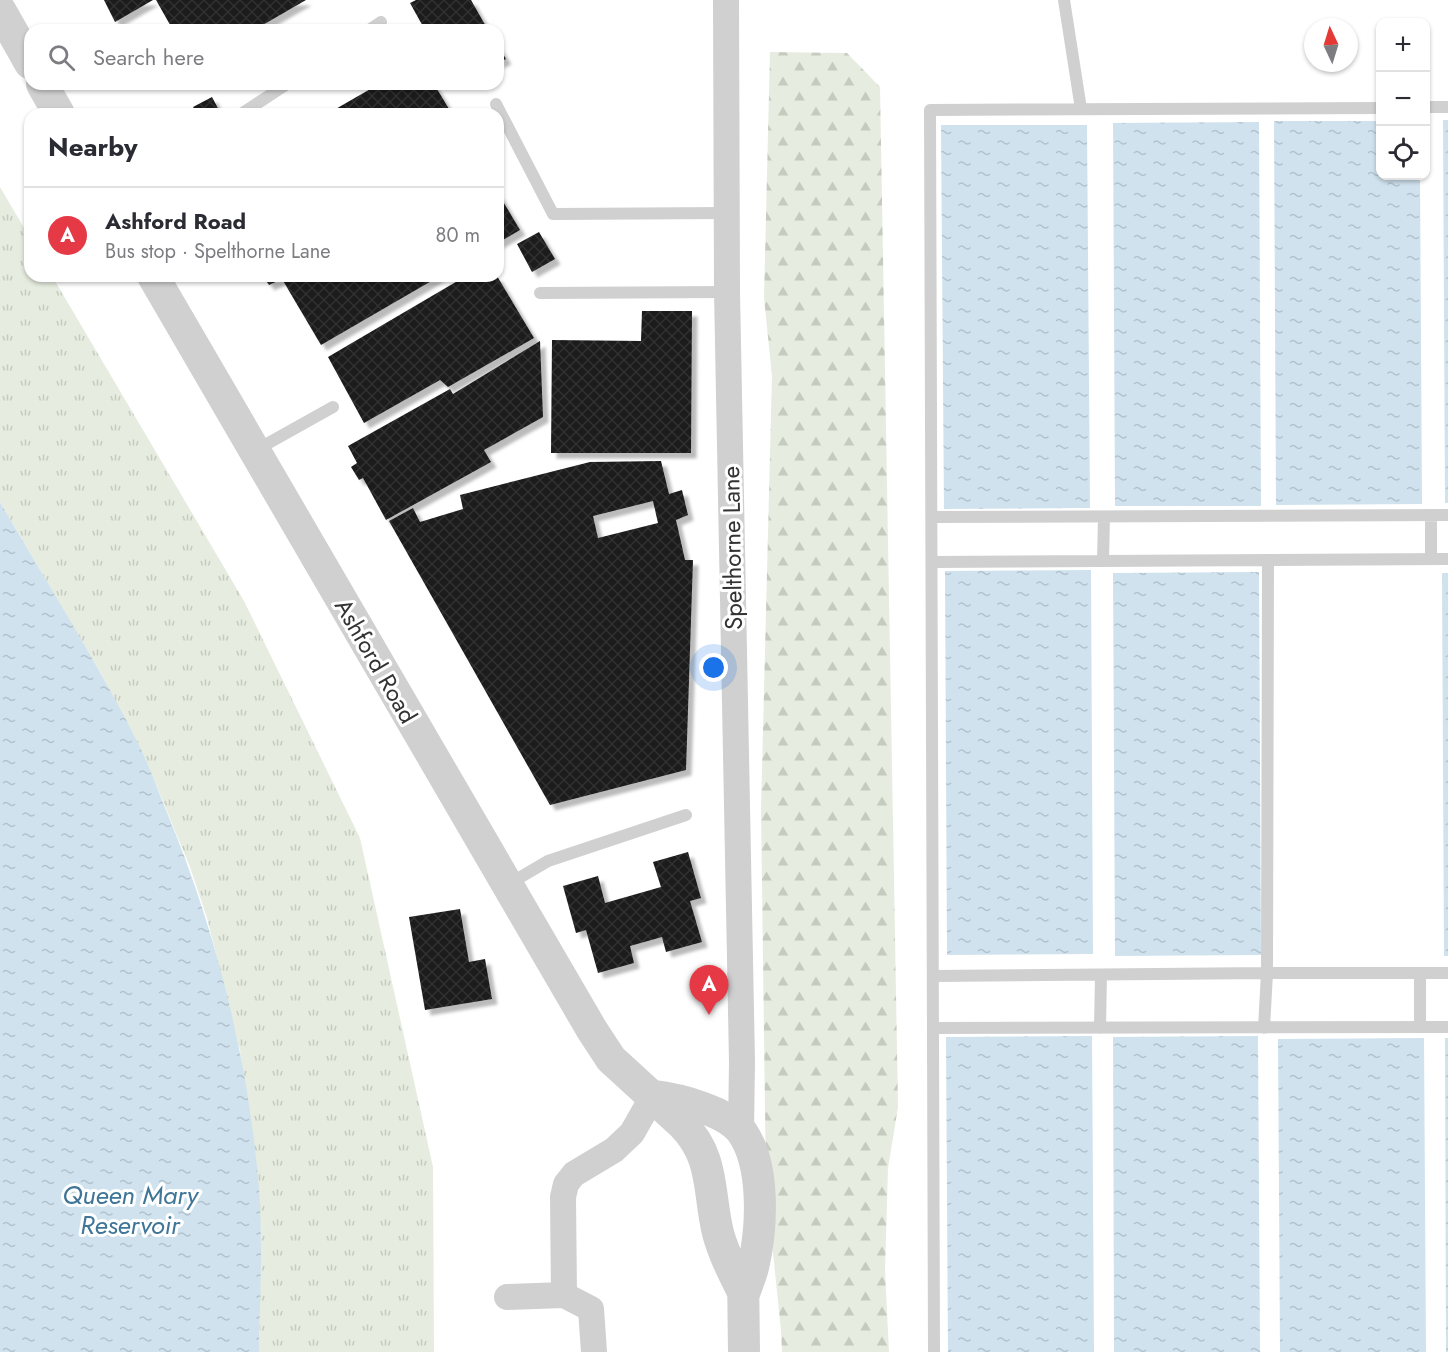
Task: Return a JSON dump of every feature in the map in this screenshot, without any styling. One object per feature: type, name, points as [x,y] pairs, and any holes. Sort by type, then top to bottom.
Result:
[{"type":"street","name":"Spelthorne Lane","points":[[726,0],[727,292],[742,1062],[741,1131]]},
{"type":"street","points":[[0,10],[24,52]]},
{"type":"street","points":[[45,90],[56,108]]},
{"type":"street","name":"Ashford Road","points":[[156,282],[592,1030],[611,1059],[693,1135],[702,1149],[718,1233],[726,1259],[744,1294]]},
{"type":"street","points":[[564,1295],[563,1197],[566,1184],[574,1174],[614,1150],[632,1133],[653,1096]]},
{"type":"street","name":"Ashford Road","points":[[653,1096],[675,1098],[694,1105],[723,1118],[741,1131]]},
{"type":"street","points":[[741,1131],[753,1153],[758,1173],[759,1207],[754,1265],[744,1294],[744,1352]]},
{"type":"street","points":[[507,1297],[564,1295],[591,1309],[594,1352]]},
{"type":"lane","points":[[1064,0],[1081,109]]},
{"type":"lane","points":[[250,108],[278,90]]},
{"type":"lane","points":[[496,104],[498,108]]},
{"type":"lane","points":[[1430,107],[1448,107]]},
{"type":"lane","points":[[934,1352],[930,110],[1376,108]]},
{"type":"lane","points":[[504,119],[553,214],[726,213]]},
{"type":"lane","points":[[540,293],[727,292]]},
{"type":"lane","points":[[255,451],[333,408]]},
{"type":"lane","points":[[1431,515],[1431,559]]},
{"type":"lane","points":[[932,518],[1448,515]]},
{"type":"lane","points":[[1103,561],[1104,517]]},
{"type":"lane","points":[[932,562],[1448,559]]},
{"type":"lane","points":[[1264,1028],[1268,973],[1268,560]]},
{"type":"lane","points":[[506,885],[548,861],[686,815]]},
{"type":"lane","points":[[934,976],[1448,973]]},
{"type":"lane","points":[[1420,974],[1420,1027]]},
{"type":"lane","points":[[1100,1028],[1101,975]]},
{"type":"lane","points":[[934,1028],[1448,1027]]},
{"type":"green space","points":[[770,52],[847,53],[880,87],[898,1107],[888,1168],[885,1271],[889,1352],[782,1352],[766,1185],[761,809],[772,376],[764,298]]},
{"type":"green space","points":[[0,187],[24,228],[24,282],[56,282],[244,601],[360,838],[433,1167],[434,1352],[259,1352],[261,1240],[258,1187],[240,1050],[207,918],[190,867],[143,753],[100,672],[0,502]]},
{"type":"water","points":[[1443,120],[1448,120],[1448,503],[1445,503]]},
{"type":"water","points":[[1274,121],[1376,121],[1376,180],[1420,180],[1422,504],[1276,505]]},
{"type":"water","points":[[1259,122],[1261,506],[1115,506],[1113,123]]},
{"type":"water","points":[[941,125],[1087,125],[1090,508],[944,509]]},
{"type":"water","name":"Queen Mary Reservoir","points":[[0,502],[126,719],[151,773],[200,901],[238,1043],[254,1139],[261,1229],[259,1352],[0,1352]]},
{"type":"water","points":[[1091,570],[1093,954],[947,955],[945,571]]},
{"type":"water","points":[[1259,572],[1261,955],[1115,956],[1113,573]]},
{"type":"water","points":[[1442,573],[1448,573],[1448,956],[1444,956]]},
{"type":"water","points":[[1092,1036],[1094,1352],[948,1352],[946,1037]]},
{"type":"water","points":[[1258,1036],[1260,1352],[1114,1352],[1113,1037]]},
{"type":"water","points":[[1424,1038],[1426,1352],[1280,1352],[1278,1039]]},
{"type":"water","points":[[1445,1038],[1448,1038],[1448,1352],[1446,1352]]},
{"type":"building","points":[[104,0],[153,0],[115,22]]},
{"type":"building","points":[[156,0],[306,0],[264,24],[170,24]]},
{"type":"building","points":[[416,0],[471,0],[485,24],[422,24],[410,3]]},
{"type":"building","points":[[369,90],[438,90],[448,108],[337,108]]},
{"type":"building","points":[[212,97],[218,108],[194,108]]},
{"type":"building","points":[[504,203],[520,230],[504,239]]},
{"type":"building","points":[[539,232],[555,259],[532,272],[517,244]]},
{"type":"building","points":[[284,282],[430,282],[321,345]]},
{"type":"building","points":[[456,282],[501,282],[534,338],[448,387],[440,380],[364,423],[328,357]]},
{"type":"building","points":[[642,311],[692,311],[691,453],[551,453],[552,340],[641,341]]},
{"type":"building","points":[[540,341],[543,417],[484,450],[491,462],[386,520],[363,478],[359,480],[351,467],[357,463],[348,446],[450,389],[453,394]]},
{"type":"building","points":[[661,461],[669,494],[682,490],[688,515],[676,520],[685,560],[693,560],[686,770],[550,805],[389,521],[413,508],[420,522],[463,509],[460,495],[590,462]],"holes":[[[653,501],[658,523],[598,538],[593,516]]]},
{"type":"building","points":[[688,852],[701,898],[690,901],[702,942],[666,952],[662,937],[630,946],[634,963],[598,973],[586,930],[576,933],[563,886],[598,876],[605,903],[661,887],[653,862]]},
{"type":"building","points":[[460,909],[469,962],[485,959],[492,999],[425,1010],[409,917]]},
{"type":"place","name":"Ashford Road","points":[[709,1015]]}]
